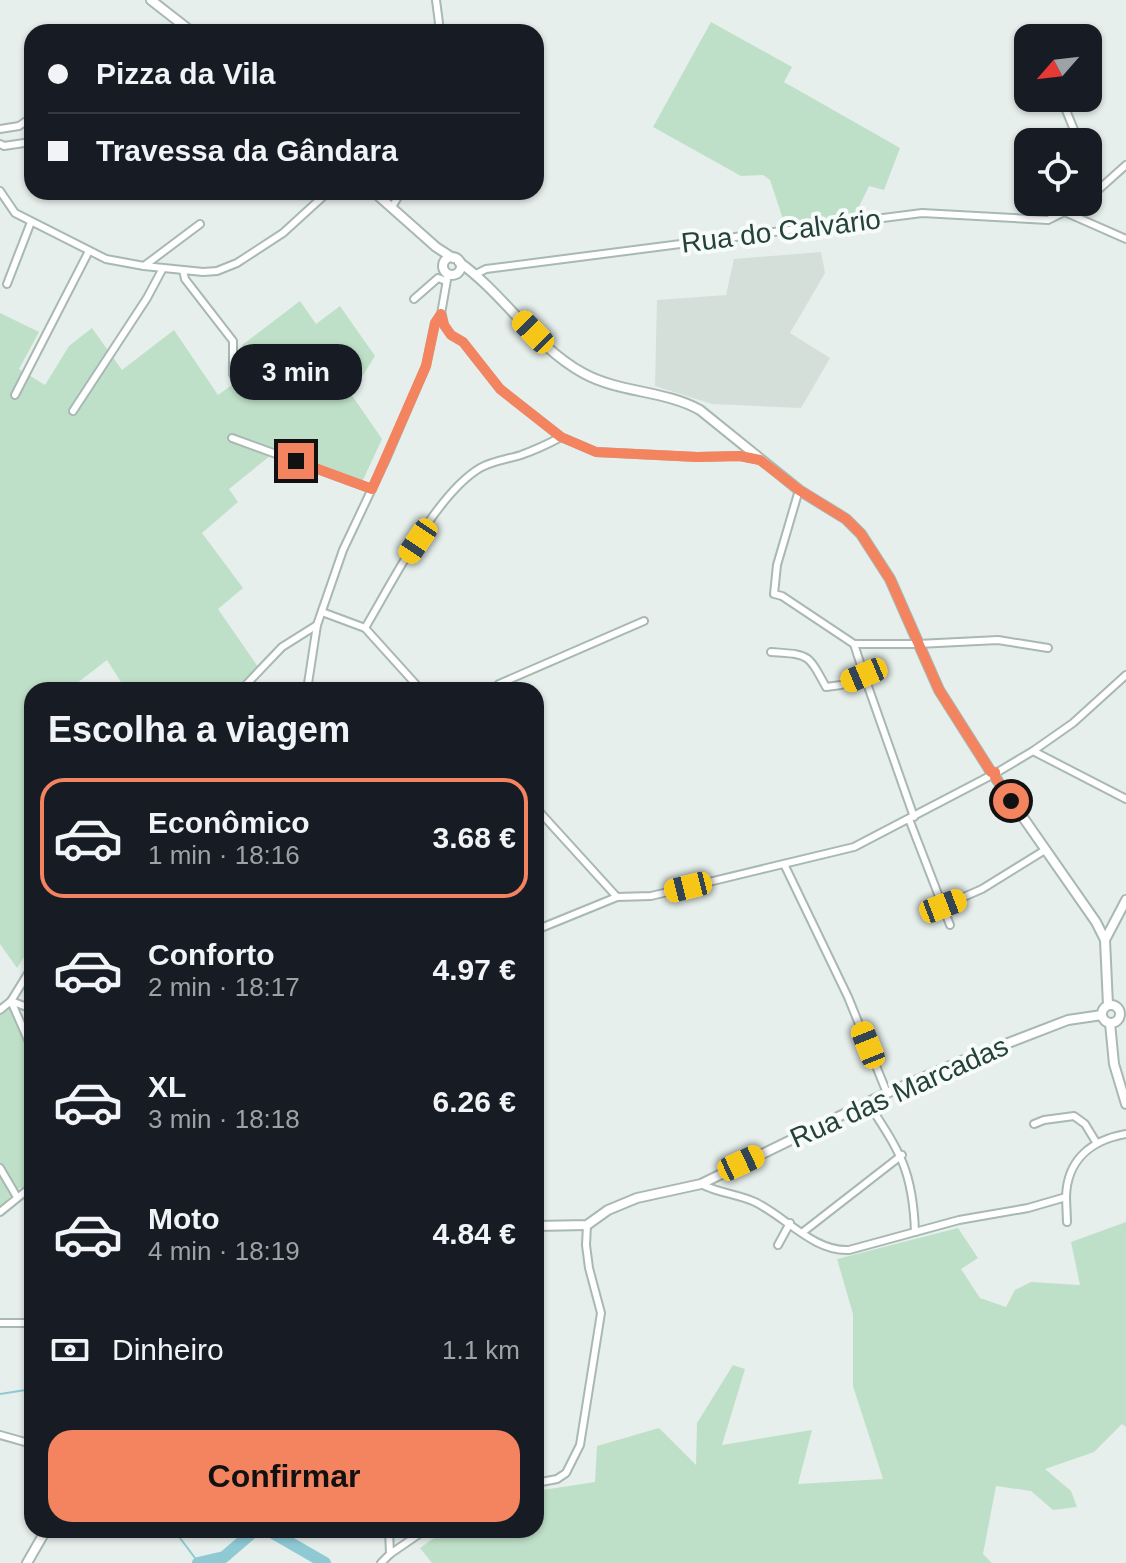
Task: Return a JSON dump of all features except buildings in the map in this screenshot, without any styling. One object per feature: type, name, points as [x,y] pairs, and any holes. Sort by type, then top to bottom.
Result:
[{"type":"street","points":[[151,0],[182,24]]},
{"type":"street","points":[[436,0],[437,24]]},
{"type":"street","points":[[0,129],[24,123]]},
{"type":"street","points":[[0,144],[24,143]]},
{"type":"street","name":"Rua do Calvário","points":[[1102,187],[1126,165]]},
{"type":"street","points":[[1,196],[15,213],[106,259],[144,266],[217,271],[237,263],[283,233],[319,200]]},
{"type":"street","points":[[308,682],[317,625],[343,550],[426,366],[435,323],[441,314],[451,276],[461,269],[384,200]]},
{"type":"street","points":[[392,207],[396,200]]},
{"type":"street","name":"Rua do Calvário","points":[[476,274],[486,269],[922,213],[1048,220],[1058,216]]},
{"type":"street","points":[[1073,216],[1126,239]]},
{"type":"street","points":[[7,284],[31,222]]},
{"type":"street","points":[[144,266],[200,224]]},
{"type":"street","points":[[15,395],[89,251]]},
{"type":"street","points":[[452,261],[476,274],[550,348],[575,368],[599,380],[674,398],[700,410],[760,460],[799,490],[846,519],[861,534],[890,579],[939,690],[1096,922],[1105,940],[1108,1005],[1102,1015],[1110,1023],[1114,1064],[1126,1104]]},
{"type":"street","points":[[451,276],[444,271],[452,261]]},
{"type":"street","points":[[73,411],[147,298],[163,268]]},
{"type":"street","points":[[183,270],[185,279],[233,341],[233,374],[236,381]]},
{"type":"street","points":[[414,299],[438,278],[476,274]]},
{"type":"street","points":[[441,314],[451,335],[463,342],[500,389],[561,437],[596,452],[740,456],[760,460]]},
{"type":"street","points":[[365,628],[401,566],[458,486],[485,465],[522,455],[561,437]]},
{"type":"street","points":[[232,438],[372,489]]},
{"type":"street","points":[[799,490],[777,565],[774,594],[782,596],[854,644],[998,640],[1048,648]]},
{"type":"street","points":[[322,612],[365,628],[414,682]]},
{"type":"street","points":[[504,682],[644,621]]},
{"type":"street","points":[[249,682],[282,647],[317,625]]},
{"type":"street","points":[[854,644],[950,925]]},
{"type":"street","points":[[771,652],[806,655],[826,687],[841,685],[864,675]]},
{"type":"street","points":[[544,927],[617,897],[651,896],[854,847],[1033,751],[1073,723],[1126,675]]},
{"type":"street","points":[[1033,751],[1126,799]]},
{"type":"street","points":[[544,817],[617,897]]},
{"type":"street","points":[[943,906],[982,889],[1045,850]]},
{"type":"street","points":[[784,864],[848,997],[887,1093]]},
{"type":"street","points":[[1105,940],[1126,900]]},
{"type":"street","points":[[1096,922],[1112,925]]},
{"type":"street","points":[[0,1010],[11,1001],[24,980]]},
{"type":"street","points":[[11,1001],[24,1006]]},
{"type":"street","points":[[11,1001],[24,1031]]},
{"type":"street","points":[[1108,1005],[1122,1009],[1118,1019],[1110,1023]]},
{"type":"street","name":"Rua das Marcadas","points":[[587,1225],[608,1210],[637,1198],[701,1184],[887,1093],[964,1060],[1068,1020],[1102,1015]]},
{"type":"street","points":[[868,1103],[902,1155],[910,1181],[915,1232]]},
{"type":"street","points":[[1034,1124],[1074,1116],[1085,1124],[1096,1142]]},
{"type":"street","points":[[1067,1222],[1066,1197],[1070,1173],[1082,1155],[1096,1142],[1126,1134]]},
{"type":"street","points":[[803,1232],[902,1155]]},
{"type":"street","points":[[0,1168],[17,1197]]},
{"type":"street","points":[[701,1184],[757,1203],[820,1245],[838,1251],[1066,1197]]},
{"type":"street","points":[[0,1212],[24,1193]]},
{"type":"street","points":[[778,1245],[790,1223]]},
{"type":"street","points":[[544,1226],[587,1225],[589,1268],[601,1313],[580,1445],[566,1473],[544,1481]]},
{"type":"street","points":[[0,1323],[24,1323]]},
{"type":"street","points":[[0,1435],[24,1442]]},
{"type":"street","points":[[27,1563],[41,1538]]},
{"type":"street","points":[[389,1538],[390,1554]]},
{"type":"street","points":[[381,1563],[413,1538]]},
{"type":"shaded area","points":[[821,252],[825,273],[790,333],[830,358],[801,408],[712,404],[655,386],[657,300],[726,295],[734,259]]},
{"type":"green space","points":[[711,22],[792,67],[784,82],[900,148],[884,190],[869,186],[855,215],[784,222],[770,180],[763,175],[741,176],[653,127]]},
{"type":"green space","points":[[300,301],[316,324],[340,306],[375,356],[351,394],[382,439],[362,482],[276,451],[229,489],[238,502],[202,533],[243,588],[218,609],[258,667],[241,682],[121,682],[107,660],[78,682],[24,682],[24,957],[17,968],[0,944],[0,313],[39,332],[19,369],[45,385],[69,346],[92,328],[122,370],[174,330],[218,395],[240,379],[242,345]]},
{"type":"green space","points":[[0,1003],[8,1003],[13,1009],[24,1035],[24,1186],[0,1206]]},
{"type":"green space","points":[[1126,1222],[1126,1427],[1122,1424],[1094,1452],[1045,1469],[1071,1491],[1077,1507],[1053,1510],[1031,1491],[996,1486],[983,1554],[992,1563],[432,1563],[420,1548],[434,1538],[544,1538],[544,1490],[595,1482],[597,1446],[659,1428],[696,1465],[697,1423],[733,1365],[745,1369],[722,1445],[812,1430],[798,1484],[883,1479],[853,1386],[853,1314],[837,1259],[958,1228],[978,1258],[961,1269],[980,1298],[1006,1307],[1015,1290],[1031,1282],[1080,1285],[1071,1242]]},
{"type":"waterway","points":[[0,1394],[24,1390]]},
{"type":"waterway","points":[[180,1538],[198,1562]]},
{"type":"waterway","points":[[198,1563],[224,1557],[246,1538]]},
{"type":"waterway","points":[[282,1538],[325,1563]]},
{"type":"route","points":[[296,461],[372,489],[426,366],[435,323],[441,314],[451,335],[463,342],[500,389],[561,437],[596,452],[740,456],[760,460],[799,490],[846,519],[861,534],[890,579],[939,690],[1011,801]]}]
